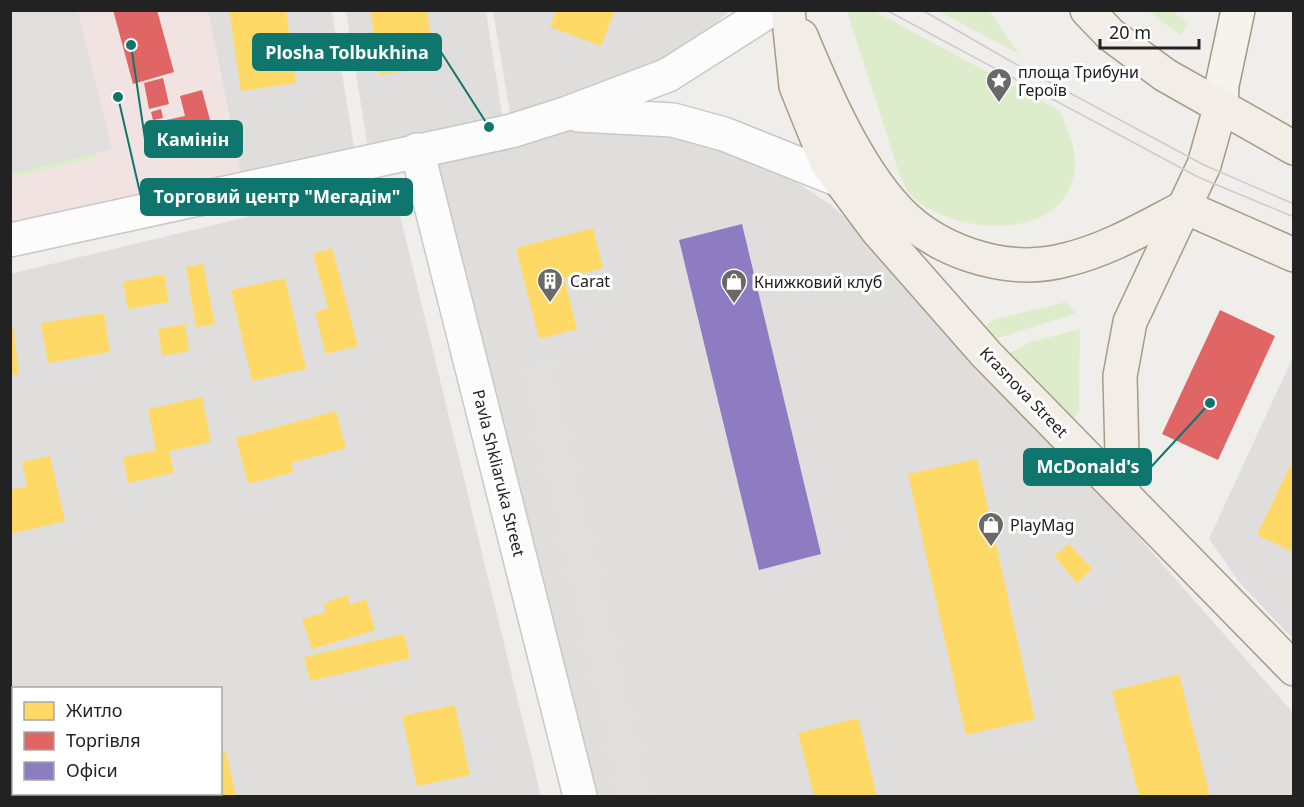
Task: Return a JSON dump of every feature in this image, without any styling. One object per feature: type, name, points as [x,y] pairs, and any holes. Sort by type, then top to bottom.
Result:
[{"type":"main road","points":[[789,10],[796,86],[827,163],[839,180]]},
{"type":"main road","points":[[789,10],[820,81],[850,141],[889,201],[933,236],[969,255],[1011,266],[1064,261],[1107,246],[1185,207]]},
{"type":"main road","points":[[1087,10],[1111,34],[1165,75],[1293,148]]},
{"type":"main road","points":[[1123,493],[1120,376],[1130,322],[1201,171],[1221,105],[1222,85],[1238,10]]},
{"type":"main road","name":"Krasnova Street","points":[[839,180],[877,230],[986,354],[1293,669]]},
{"type":"main road","points":[[1185,207],[1293,255]]},
{"type":"street","points":[[10,240],[511,131],[565,114],[668,75],[770,10]]},
{"type":"street","points":[[565,114],[674,120],[724,134],[889,201]]},
{"type":"street","name":"Pavla Shkliaruka Street","points":[[417,150],[580,796]]},
{"type":"shaded area","points":[[10,11],[208,11],[243,184],[11,236]]},
{"type":"shaded area","points":[[10,11],[78,11],[112,149],[11,174]]},
{"type":"shaded area","points":[[208,11],[332,11],[356,160],[243,184]]},
{"type":"shaded area","points":[[346,11],[486,11],[504,128],[369,154]]},
{"type":"shaded area","points":[[493,11],[729,11],[668,68],[512,126]]},
{"type":"shaded area","points":[[568,122],[673,125],[747,149],[831,205],[914,281],[1293,713],[1293,796],[597,796],[429,156]]},
{"type":"shaded area","points":[[392,182],[541,796],[11,796],[10,274]]},
{"type":"shaded area","points":[[1293,357],[1293,639],[1240,583],[1209,539]]},
{"type":"shaded area","points":[[552,358],[652,796],[618,796],[519,366]]},
{"type":"green space","points":[[847,11],[874,11],[1060,111],[1072,143],[1075,163],[1069,189],[1055,208],[1035,220],[1010,225],[984,225],[957,220],[933,211],[912,196],[901,179]]},
{"type":"green space","points":[[938,11],[989,11],[1019,54]]},
{"type":"green space","points":[[1149,11],[1172,11],[1188,24],[1180,35]]},
{"type":"green space","points":[[96,147],[98,157],[11,178],[10,167]]},
{"type":"green space","points":[[1066,302],[1076,313],[986,342],[985,328],[993,320]]},
{"type":"green space","points":[[1080,329],[1079,411],[1075,418],[1066,423],[1000,358],[1031,342]]},
{"type":"building: Житло","points":[[229,10],[286,10],[296,83],[241,91]]},
{"type":"building: Житло","points":[[370,10],[427,10],[435,67],[380,75]]},
{"type":"building: Житло","points":[[556,10],[615,10],[601,46],[550,27]]},
{"type":"building: Житло","name":"Carat","points":[[593,228],[603,268],[564,278],[577,329],[539,339],[516,248]]},
{"type":"building: Житло","points":[[332,248],[358,346],[326,354],[315,312],[328,308],[313,254]]},
{"type":"building: Житло","points":[[203,264],[215,324],[196,327],[186,267]]},
{"type":"building: Житло","points":[[164,274],[169,302],[128,309],[123,282]]},
{"type":"building: Житло","points":[[285,278],[306,369],[252,381],[231,290]]},
{"type":"building: Житло","points":[[104,313],[110,352],[48,363],[41,323]]},
{"type":"building: Житло","points":[[185,324],[189,351],[162,356],[158,329]]},
{"type":"building: Житло","points":[[13,327],[19,374],[10,375],[10,328]]},
{"type":"building: Житло","points":[[202,397],[211,442],[169,451],[174,473],[128,483],[123,457],[156,450],[148,409]]},
{"type":"building: Житло","points":[[336,411],[346,448],[291,463],[294,472],[248,484],[236,438]]},
{"type":"building: Житло","points":[[50,456],[65,521],[10,534],[10,490],[27,486],[22,462]]},
{"type":"building: Житло","points":[[977,459],[1035,719],[966,735],[908,474]]},
{"type":"building: Житло","points":[[1290,466],[1294,468],[1294,552],[1257,535]]},
{"type":"building: Житло","points":[[1069,544],[1092,569],[1077,583],[1054,556]]},
{"type":"building: Житло","points":[[348,595],[350,605],[366,599],[375,630],[312,649],[302,619],[326,612],[324,603]]},
{"type":"building: Житло","points":[[404,634],[410,658],[310,681],[304,657]]},
{"type":"building: Житло","points":[[1179,674],[1210,796],[1139,796],[1112,691]]},
{"type":"building: Житло","points":[[455,705],[470,775],[417,786],[402,716]]},
{"type":"building: Житло","points":[[858,718],[877,796],[814,796],[798,733]]},
{"type":"building: Житло","points":[[226,751],[236,796],[150,796],[222,795],[222,752]]},
{"type":"building: Торгівля","points":[[113,10],[157,10],[174,72],[133,84]]},
{"type":"building: Торгівля","points":[[163,78],[169,104],[149,109],[144,83]]},
{"type":"building: Торгівля","points":[[202,90],[214,135],[151,152],[143,125],[185,116],[180,96]]},
{"type":"building: Торгівля","points":[[161,109],[163,118],[153,120],[151,112]]},
{"type":"building: Торгівля","points":[[1220,310],[1275,336],[1218,460],[1162,434]]},
{"type":"building: Офіси","points":[[742,224],[821,554],[759,570],[679,240]]},
{"type":"tram line","points":[[886,10],[1198,177],[1294,217]]},
{"type":"tram line","points":[[922,10],[1012,62],[1204,165],[1294,204]]},
{"type":"place","name":"Камінін","points":[[131,45]]},
{"type":"place","name":"Торговий центр \"Мегадім\"","points":[[118,97]]},
{"type":"place","name":"площа Трибуни Героїв","points":[[999,104]]},
{"type":"place","name":"Plosha Tolbukhina","points":[[489,127]]},
{"type":"place","name":"Carat","points":[[550,304]]},
{"type":"place","name":"Книжковий клуб","points":[[734,305]]},
{"type":"place","name":"McDonald's","points":[[1210,403]]},
{"type":"place","name":"PlayMag","points":[[991,548]]}]
